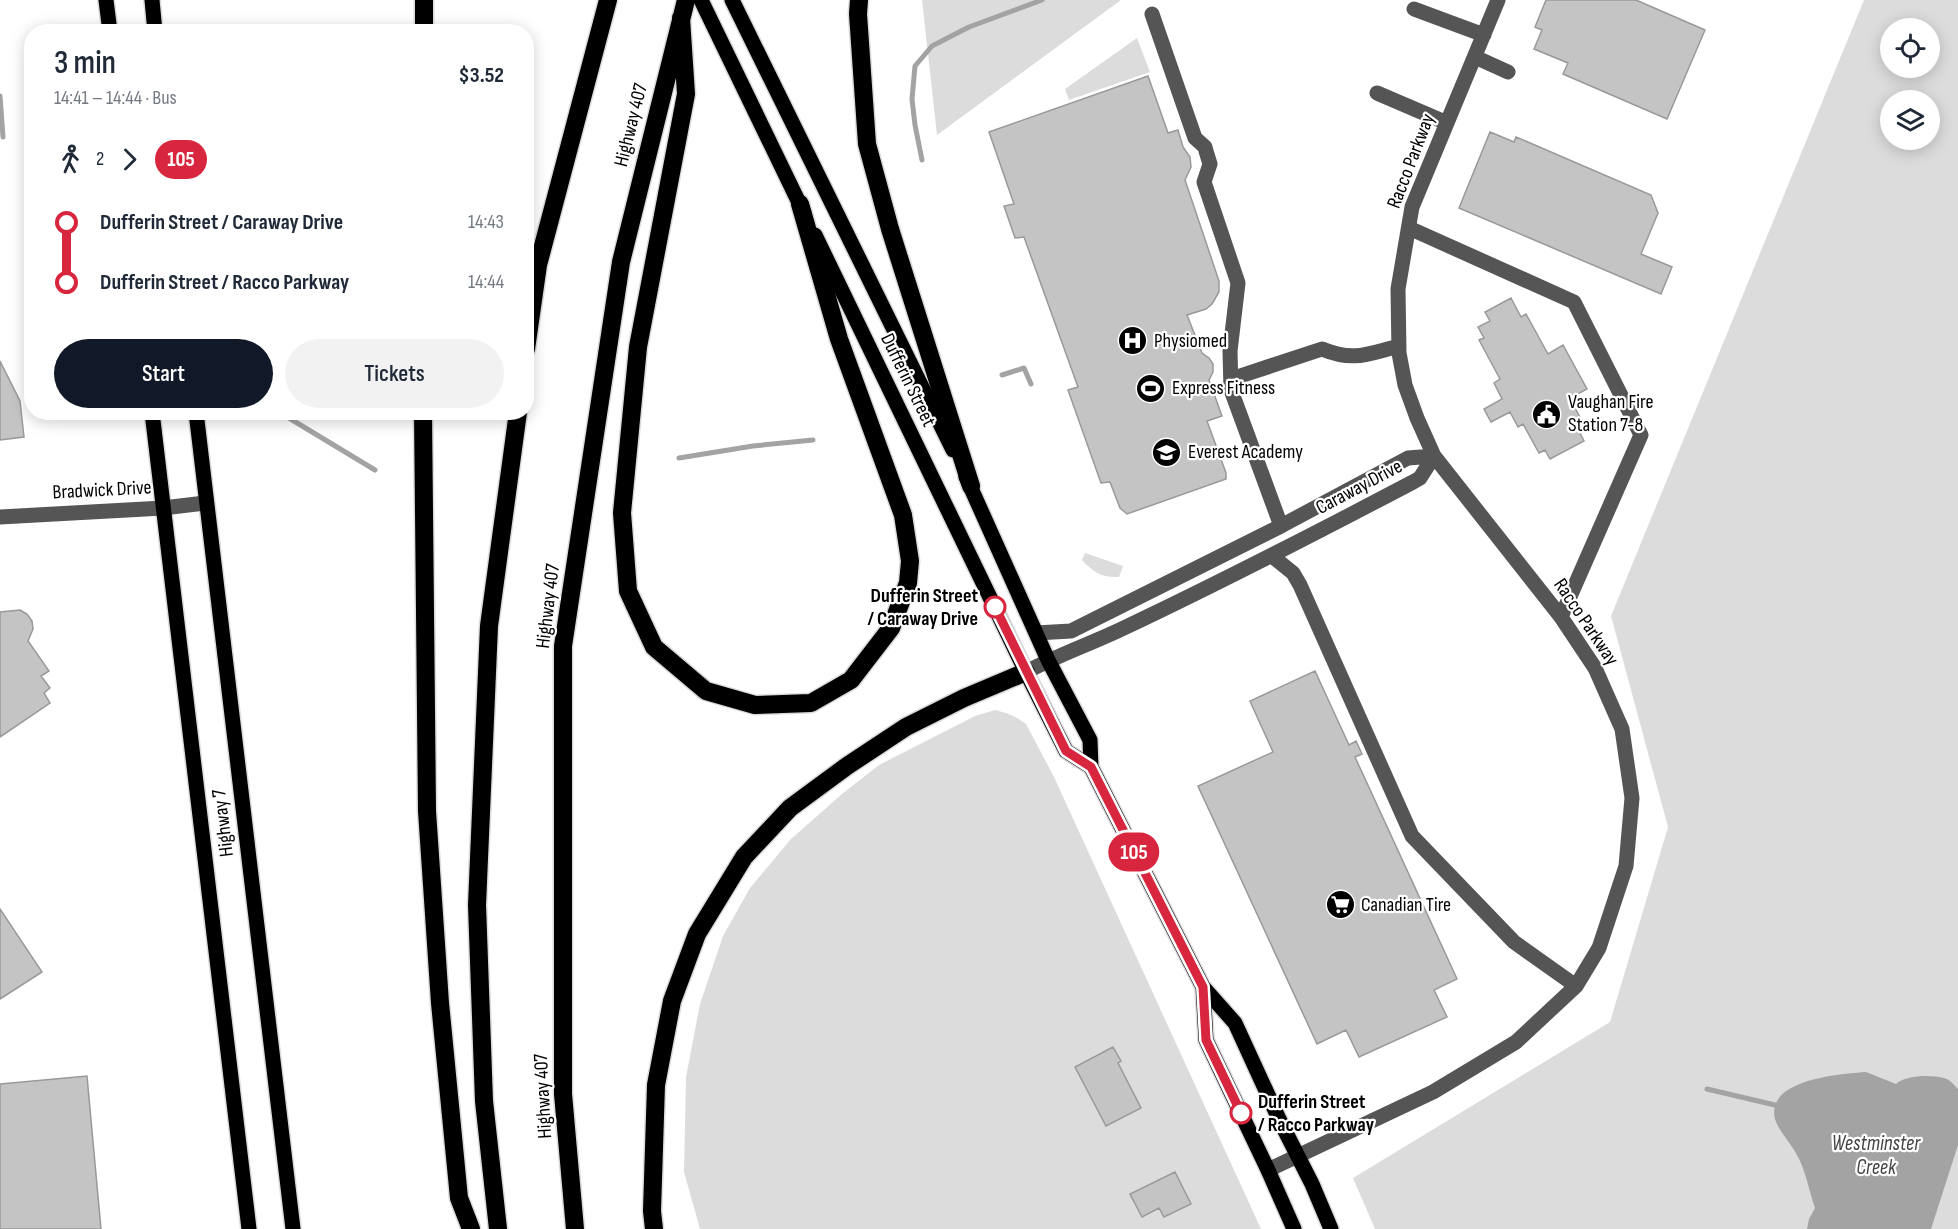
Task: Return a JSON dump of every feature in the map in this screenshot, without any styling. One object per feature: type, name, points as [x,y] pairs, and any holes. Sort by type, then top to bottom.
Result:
[{"type":"highway","points":[[424,0],[424,24]]},
{"type":"highway","points":[[534,293],[538,265],[608,0]]},
{"type":"highway","name":"Highway 407","points":[[575,1229],[563,1094],[563,646],[621,262],[686,0]]},
{"type":"highway","points":[[859,0],[867,144],[890,229],[971,486]]},
{"type":"highway","points":[[681,18],[686,94],[651,268],[638,347],[623,501],[628,591],[654,646],[706,691],[755,705],[811,703],[851,680],[891,628],[908,583],[910,561],[903,515],[839,339],[800,204]]},
{"type":"highway","points":[[423,420],[427,811],[440,1003],[459,1198],[471,1229]]},
{"type":"highway","points":[[498,1229],[484,1101],[477,905],[489,626],[517,420]]},
{"type":"highway","points":[[654,1229],[652,1211],[656,1085],[672,1001],[697,934],[744,857],[790,808],[847,766],[906,728],[964,698],[1026,672]]},
{"type":"main road","points":[[106,0],[109,24]]},
{"type":"main road","points":[[152,0],[154,24]]},
{"type":"main road","name":"Dufferin Street","points":[[701,0],[1066,751],[1091,767]]},
{"type":"main road","name":"Dufferin Street","points":[[732,0],[971,486],[1048,660],[1090,740],[1091,767],[1203,987],[1235,1023],[1331,1229]]},
{"type":"main road","name":"Highway 7","points":[[153,420],[249,1229]]},
{"type":"main road","name":"Highway 7","points":[[197,420],[293,1229]]},
{"type":"main road","name":"Dufferin Street","points":[[1203,987],[1206,1040],[1294,1229]]},
{"type":"street","name":"Racco Parkway","points":[[1268,1170],[1433,1092],[1516,1042],[1576,986],[1599,948],[1626,866],[1632,798],[1622,729],[1594,668],[1561,617],[1434,456],[1405,385],[1399,346],[1398,289],[1412,207],[1498,0]]},
{"type":"street","points":[[1414,9],[1484,35]]},
{"type":"street","points":[[1152,14],[1195,138],[1205,147],[1210,164],[1204,182],[1238,283],[1230,351],[1231,390],[1281,526]]},
{"type":"street","points":[[1474,57],[1508,72]]},
{"type":"street","points":[[1377,93],[1447,123]]},
{"type":"street","points":[[1409,228],[1574,302],[1641,435],[1561,617]]},
{"type":"street","points":[[1231,379],[1322,349],[1336,355],[1355,357],[1399,346]]},
{"type":"street","name":"Caraway Drive","points":[[1026,672],[1048,660],[1125,628],[1272,556],[1420,478],[1434,456]]},
{"type":"street","name":"Caraway Drive","points":[[1036,633],[1071,631],[1281,526],[1408,458],[1434,456]]},
{"type":"street","name":"Bradwick Drive","points":[[0,517],[163,508],[205,503]]},
{"type":"street","points":[[1272,556],[1293,573],[1300,585],[1412,836],[1514,942],[1576,986]]},
{"type":"shaded area","points":[[922,0],[1121,0],[937,135]]},
{"type":"shaded area","points":[[1864,0],[1958,0],[1958,1229],[1375,1229],[1353,1178],[1610,1022],[1668,827],[1611,616]]},
{"type":"shaded area","points":[[1137,38],[1150,72],[1069,100],[1065,89]]},
{"type":"shaded area","points":[[1085,553],[1123,566],[1119,577],[1094,571],[1082,560]]},
{"type":"shaded area","points":[[995,710],[1011,715],[1026,724],[1054,777],[1261,1229],[700,1229],[684,1172],[686,1077],[700,1004],[723,936],[750,888],[791,839],[879,765],[975,716]]},
{"type":"water","name":"Westminster Creek","points":[[1866,1072],[1896,1084],[1913,1077],[1941,1077],[1958,1089],[1958,1145],[1931,1229],[1807,1229],[1815,1208],[1800,1161],[1775,1119],[1775,1106],[1781,1095],[1807,1081]]},
{"type":"building","points":[[1546,0],[1636,0],[1705,30],[1667,119],[1563,74],[1568,63],[1534,49],[1542,30],[1535,27]]},
{"type":"building","points":[[1148,76],[1168,133],[1178,130],[1183,147],[1190,157],[1191,167],[1185,180],[1219,281],[1219,292],[1212,304],[1206,309],[1187,315],[1202,353],[1213,364],[1213,372],[1209,380],[1222,416],[1207,421],[1226,473],[1226,479],[1127,514],[1120,508],[1110,482],[1101,483],[1068,390],[1078,387],[1024,237],[1015,238],[1004,206],[1014,204],[989,132]]},
{"type":"building","points":[[1490,132],[1514,142],[1516,137],[1651,195],[1658,213],[1641,254],[1672,267],[1661,294],[1459,208]]},
{"type":"building","points":[[1511,298],[1521,317],[1526,314],[1548,354],[1563,345],[1587,389],[1570,398],[1585,427],[1579,431],[1584,441],[1550,459],[1545,450],[1539,453],[1523,424],[1518,427],[1510,412],[1491,422],[1484,409],[1502,399],[1494,383],[1500,379],[1479,340],[1484,338],[1478,327],[1490,321],[1485,312]]},
{"type":"building","points":[[0,361],[20,401],[24,437],[0,440]]},
{"type":"building","points":[[20,610],[32,621],[33,629],[28,641],[49,671],[41,676],[50,688],[44,693],[50,703],[0,737],[0,612]]},
{"type":"building","points":[[1315,671],[1349,745],[1356,741],[1362,754],[1355,757],[1457,979],[1434,990],[1447,1017],[1359,1057],[1346,1030],[1317,1044],[1198,786],[1273,752],[1250,701]]},
{"type":"building","points":[[0,909],[42,972],[0,999]]},
{"type":"building","points":[[1113,1047],[1121,1061],[1118,1063],[1141,1108],[1106,1126],[1075,1067]]},
{"type":"building","points":[[87,1076],[101,1229],[0,1229],[0,1084]]},
{"type":"building","points":[[1175,1172],[1191,1204],[1164,1217],[1159,1208],[1142,1217],[1130,1194]]},
{"type":"waterway","points":[[922,160],[912,99],[915,66],[932,46],[969,27],[1042,0]]},
{"type":"waterway","name":"Westminster Creek","points":[[0,96],[3,137]]},
{"type":"waterway","name":"Westminster Creek","points":[[1002,375],[1024,368],[1031,384]]},
{"type":"waterway","name":"Westminster Creek","points":[[292,420],[375,470]]},
{"type":"waterway","name":"Westminster Creek","points":[[679,458],[753,446],[813,440]]},
{"type":"waterway","name":"Westminster Creek","points":[[1707,1089],[1780,1108]]},
{"type":"bus line","name":"105","points":[[995,607],[1066,751],[1091,767],[1203,987],[1206,1040],[1241,1113]]},
{"type":"place","name":"Physiomed","points":[[1133,341]]},
{"type":"place","name":"Express Fitness","points":[[1151,388]]},
{"type":"place","name":"Vaughan Fire Station 7-8","points":[[1547,414]]},
{"type":"place","name":"Everest Academy","points":[[1167,452]]},
{"type":"place","name":"Dufferin Street / Caraway Drive","points":[[995,607]]},
{"type":"place","name":"Canadian Tire","points":[[1340,905]]},
{"type":"place","name":"Dufferin Street / Racco Parkway","points":[[1241,1113]]}]
